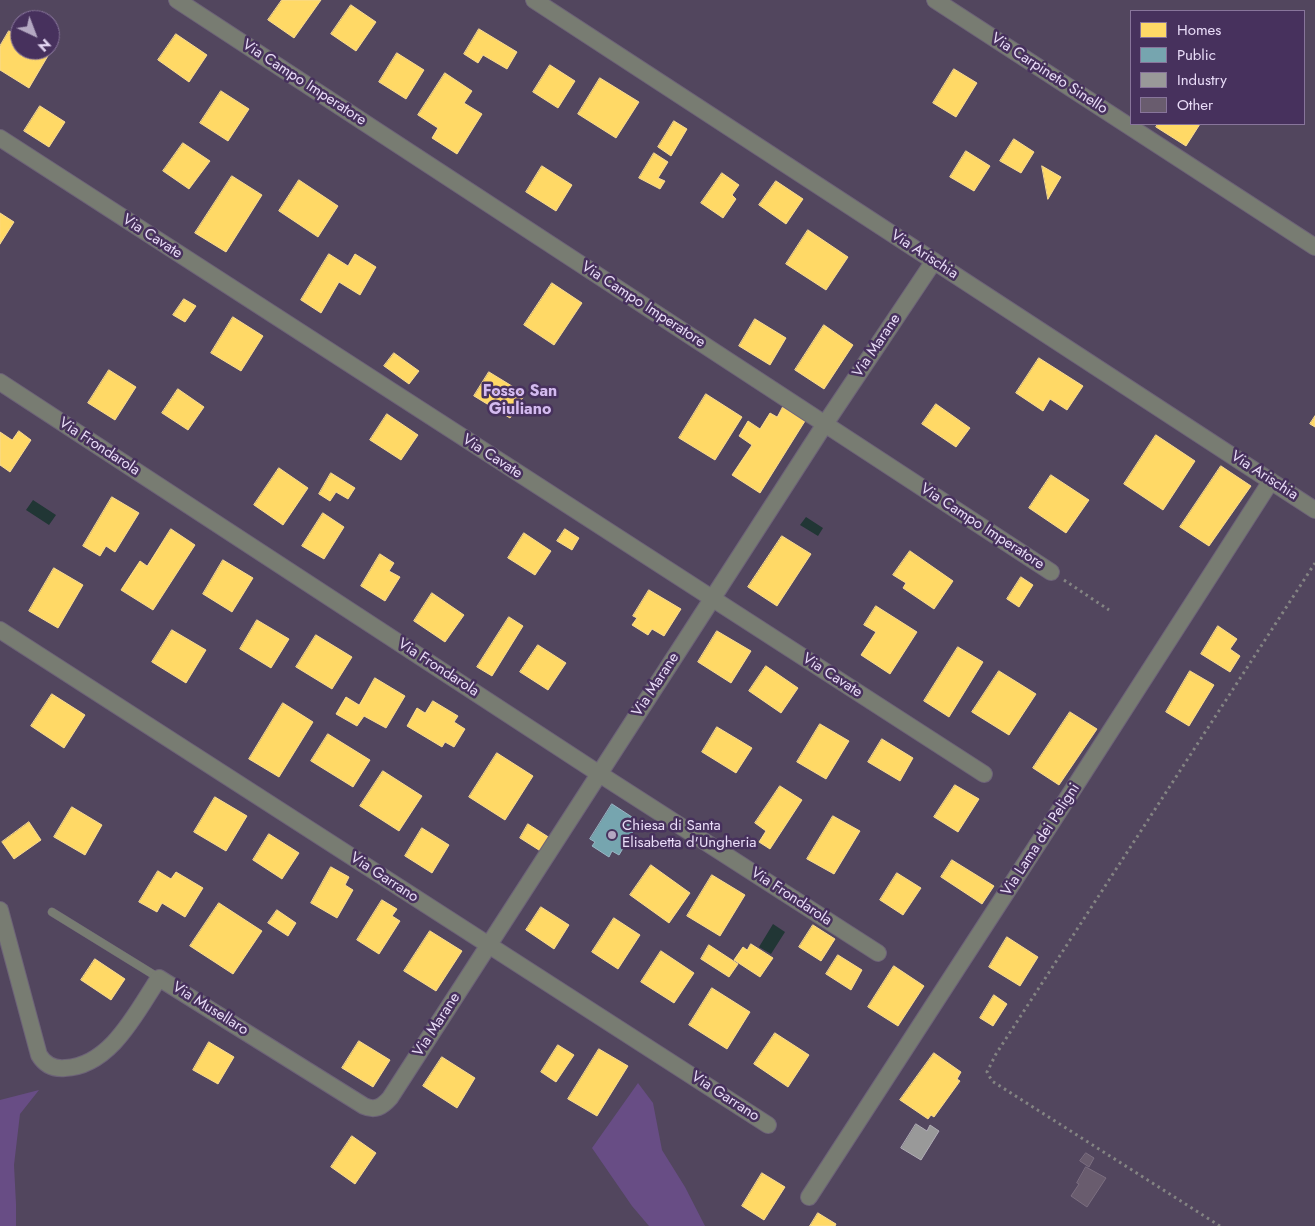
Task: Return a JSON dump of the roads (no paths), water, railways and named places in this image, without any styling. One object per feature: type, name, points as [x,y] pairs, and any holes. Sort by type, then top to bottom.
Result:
[{"type":"street","name":"Via Campo Imperatore","points":[[177,0],[1050,572]]},
{"type":"street","name":"Via Arischia","points":[[534,0],[1315,510]]},
{"type":"street","name":"Via Carpineto Sinello","points":[[934,0],[1315,246]]},
{"type":"street","name":"Via Cavate","points":[[0,138],[984,774]]},
{"type":"street","name":"Via Marane","points":[[379,1108],[390,1098],[824,424],[934,261]]},
{"type":"street","name":"Via Frondarola","points":[[0,382],[598,773],[878,953]]},
{"type":"street","name":"Via Lama dei Peligni","points":[[809,1197],[1271,481]]},
{"type":"street","name":"Via Garrano","points":[[0,630],[768,1125]]},
{"type":"street","name":"Via Musellaro","points":[[0,910],[39,1055],[49,1066],[61,1068],[76,1066],[91,1061],[107,1050],[125,1030],[159,978],[364,1106],[379,1108]]},
{"type":"lane","points":[[52,912],[159,978]]},
{"type":"place","name":"Chiesa di Santa Elisabetta d'Ungheria","points":[[612,835]]},
{"type":"district","name":"Fosso San Giuliano","points":[[520,401]]}]
